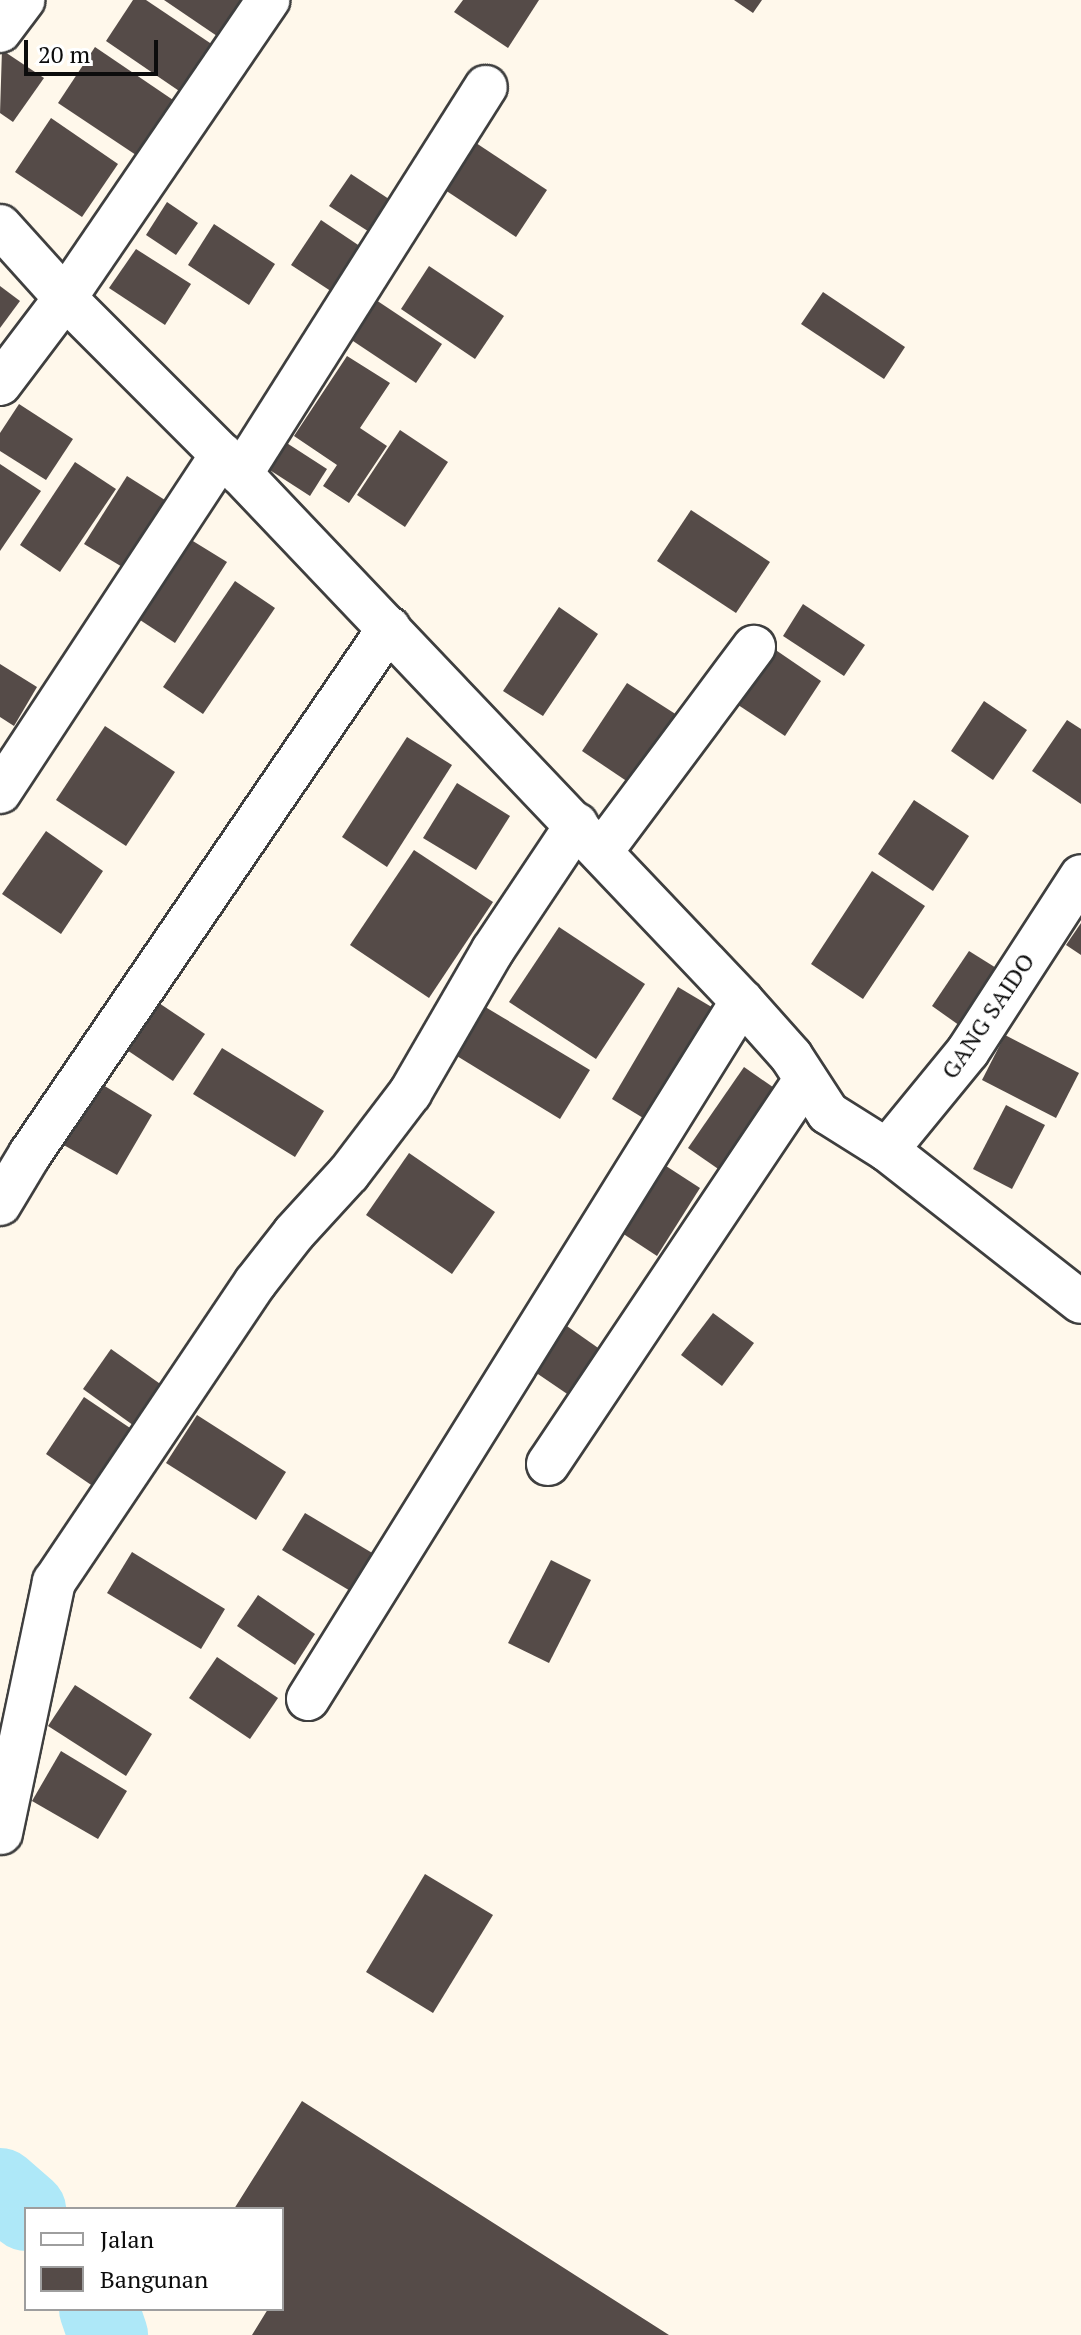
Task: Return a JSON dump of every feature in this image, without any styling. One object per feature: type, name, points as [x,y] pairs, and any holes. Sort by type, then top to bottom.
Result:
[{"type":"street","points":[[0,31],[23,0]]},
{"type":"street","points":[[0,384],[65,298],[268,0]]},
{"type":"street","points":[[0,792],[232,464],[486,87]]},
{"type":"street","points":[[0,226],[65,298],[232,464],[742,1001],[791,1056],[828,1113],[887,1150],[1081,1302]]},
{"type":"street","points":[[0,1204],[39,1141],[389,628]]},
{"type":"street","points":[[1,1833],[54,1582],[255,1283],[294,1233],[349,1173],[410,1093],[493,950],[754,647]]},
{"type":"street","name":"GANG SAIDO","points":[[887,1150],[968,1051],[1081,876]]},
{"type":"street","points":[[308,1699],[742,1001]]},
{"type":"street","points":[[548,1464],[806,1079]]},
{"type":"building","points":[[133,0],[146,0],[216,47],[185,95],[106,41]]},
{"type":"building","points":[[164,0],[241,0],[217,36]]},
{"type":"building","points":[[463,0],[539,0],[508,48],[454,12]]},
{"type":"building","points":[[734,0],[762,0],[753,13]]},
{"type":"building","points":[[95,47],[176,102],[139,157],[58,103]]},
{"type":"building","points":[[2,50],[44,78],[13,122],[0,113]]},
{"type":"building","points":[[51,118],[118,164],[82,217],[15,172]]},
{"type":"building","points":[[470,139],[547,190],[516,237],[439,186]]},
{"type":"building","points":[[351,174],[395,203],[374,235],[329,206]]},
{"type":"building","points":[[167,202],[198,223],[176,255],[146,235]]},
{"type":"building","points":[[321,220],[376,257],[346,301],[291,265]]},
{"type":"building","points":[[214,224],[275,264],[249,305],[188,265]]},
{"type":"building","points":[[136,249],[191,284],[165,325],[109,288]]},
{"type":"building","points":[[429,266],[504,316],[475,359],[401,309]]},
{"type":"building","points":[[0,286],[20,301],[0,328]]},
{"type":"building","points":[[823,292],[905,347],[884,379],[801,324]]},
{"type":"building","points":[[376,300],[442,344],[416,383],[350,339]]},
{"type":"building","points":[[347,356],[390,383],[360,428],[387,446],[349,503],[323,486],[337,465],[294,436]]},
{"type":"building","points":[[19,404],[73,439],[46,480],[0,451],[0,433]]},
{"type":"building","points":[[400,430],[448,462],[405,527],[357,495]]},
{"type":"building","points":[[279,438],[327,469],[310,496],[262,465]]},
{"type":"building","points":[[75,462],[116,489],[60,572],[20,545]]},
{"type":"building","points":[[0,464],[41,491],[0,551]]},
{"type":"building","points":[[127,476],[176,507],[134,574],[84,544]]},
{"type":"building","points":[[691,510],[770,562],[736,613],[657,561]]},
{"type":"building","points":[[188,538],[227,562],[175,643],[137,618]]},
{"type":"building","points":[[235,581],[275,608],[203,714],[163,687]]},
{"type":"building","points":[[803,604],[865,645],[844,676],[783,636]]},
{"type":"building","points":[[559,607],[598,634],[543,716],[503,691]]},
{"type":"building","points":[[764,642],[821,681],[785,736],[726,697]]},
{"type":"building","points":[[0,664],[37,687],[14,726],[0,717]]},
{"type":"building","points":[[627,683],[677,715],[631,784],[582,751]]},
{"type":"building","points":[[984,701],[1027,730],[993,780],[951,751]]},
{"type":"building","points":[[1067,720],[1081,729],[1081,804],[1032,771]]},
{"type":"building","points":[[105,726],[175,772],[126,846],[56,800]]},
{"type":"building","points":[[407,737],[452,765],[387,867],[342,837]]},
{"type":"building","points":[[457,783],[510,816],[476,870],[423,838]]},
{"type":"building","points":[[914,800],[969,836],[933,891],[878,854]]},
{"type":"building","points":[[46,831],[103,871],[61,934],[2,894]]},
{"type":"building","points":[[414,850],[493,902],[429,998],[350,945]]},
{"type":"building","points":[[872,871],[925,906],[863,999],[811,964]]},
{"type":"building","points":[[1081,923],[1081,955],[1066,945]]},
{"type":"building","points":[[559,927],[645,984],[596,1059],[509,1002]]},
{"type":"building","points":[[969,951],[1001,971],[963,1028],[932,1006]]},
{"type":"building","points":[[678,987],[720,1012],[653,1124],[612,1099]]},
{"type":"building","points":[[150,997],[205,1034],[173,1081],[118,1044]]},
{"type":"building","points":[[482,1005],[590,1070],[560,1119],[452,1053]]},
{"type":"building","points":[[1005,1035],[1079,1073],[1056,1118],[982,1080]]},
{"type":"building","points":[[222,1048],[324,1111],[295,1157],[193,1094]]},
{"type":"building","points":[[744,1067],[780,1092],[724,1173],[688,1148]]},
{"type":"building","points":[[90,1077],[152,1115],[117,1175],[53,1139]]},
{"type":"building","points":[[1006,1105],[1045,1125],[1012,1189],[973,1169]]},
{"type":"building","points":[[409,1153],[495,1212],[452,1274],[366,1215]]},
{"type":"building","points":[[666,1166],[700,1188],[657,1256],[622,1233]]},
{"type":"building","points":[[713,1313],[754,1343],[722,1386],[681,1355]]},
{"type":"building","points":[[564,1324],[611,1357],[579,1402],[532,1370]]},
{"type":"building","points":[[111,1349],[166,1388],[137,1428],[83,1389]]},
{"type":"building","points":[[84,1397],[139,1434],[100,1491],[46,1454]]},
{"type":"building","points":[[197,1415],[286,1472],[256,1520],[166,1463]]},
{"type":"building","points":[[305,1513],[374,1554],[352,1592],[282,1550]]},
{"type":"building","points":[[132,1552],[225,1609],[201,1649],[107,1593]]},
{"type":"building","points":[[551,1560],[591,1580],[549,1663],[508,1643]]},
{"type":"building","points":[[258,1595],[315,1634],[295,1665],[237,1626]]},
{"type":"building","points":[[217,1657],[278,1698],[250,1739],[189,1698]]},
{"type":"building","points":[[75,1685],[152,1734],[126,1776],[48,1726]]},
{"type":"building","points":[[61,1751],[127,1791],[98,1839],[32,1801]]},
{"type":"building","points":[[425,1874],[493,1915],[433,2013],[366,1972]]},
{"type":"building","points":[[302,2101],[669,2335],[252,2335],[267,2311],[284,2311],[284,2207],[235,2207]]},
{"type":"waterway","points":[[0,2188],[24,2209]]},
{"type":"waterway","points":[[100,2311],[108,2335]]}]
